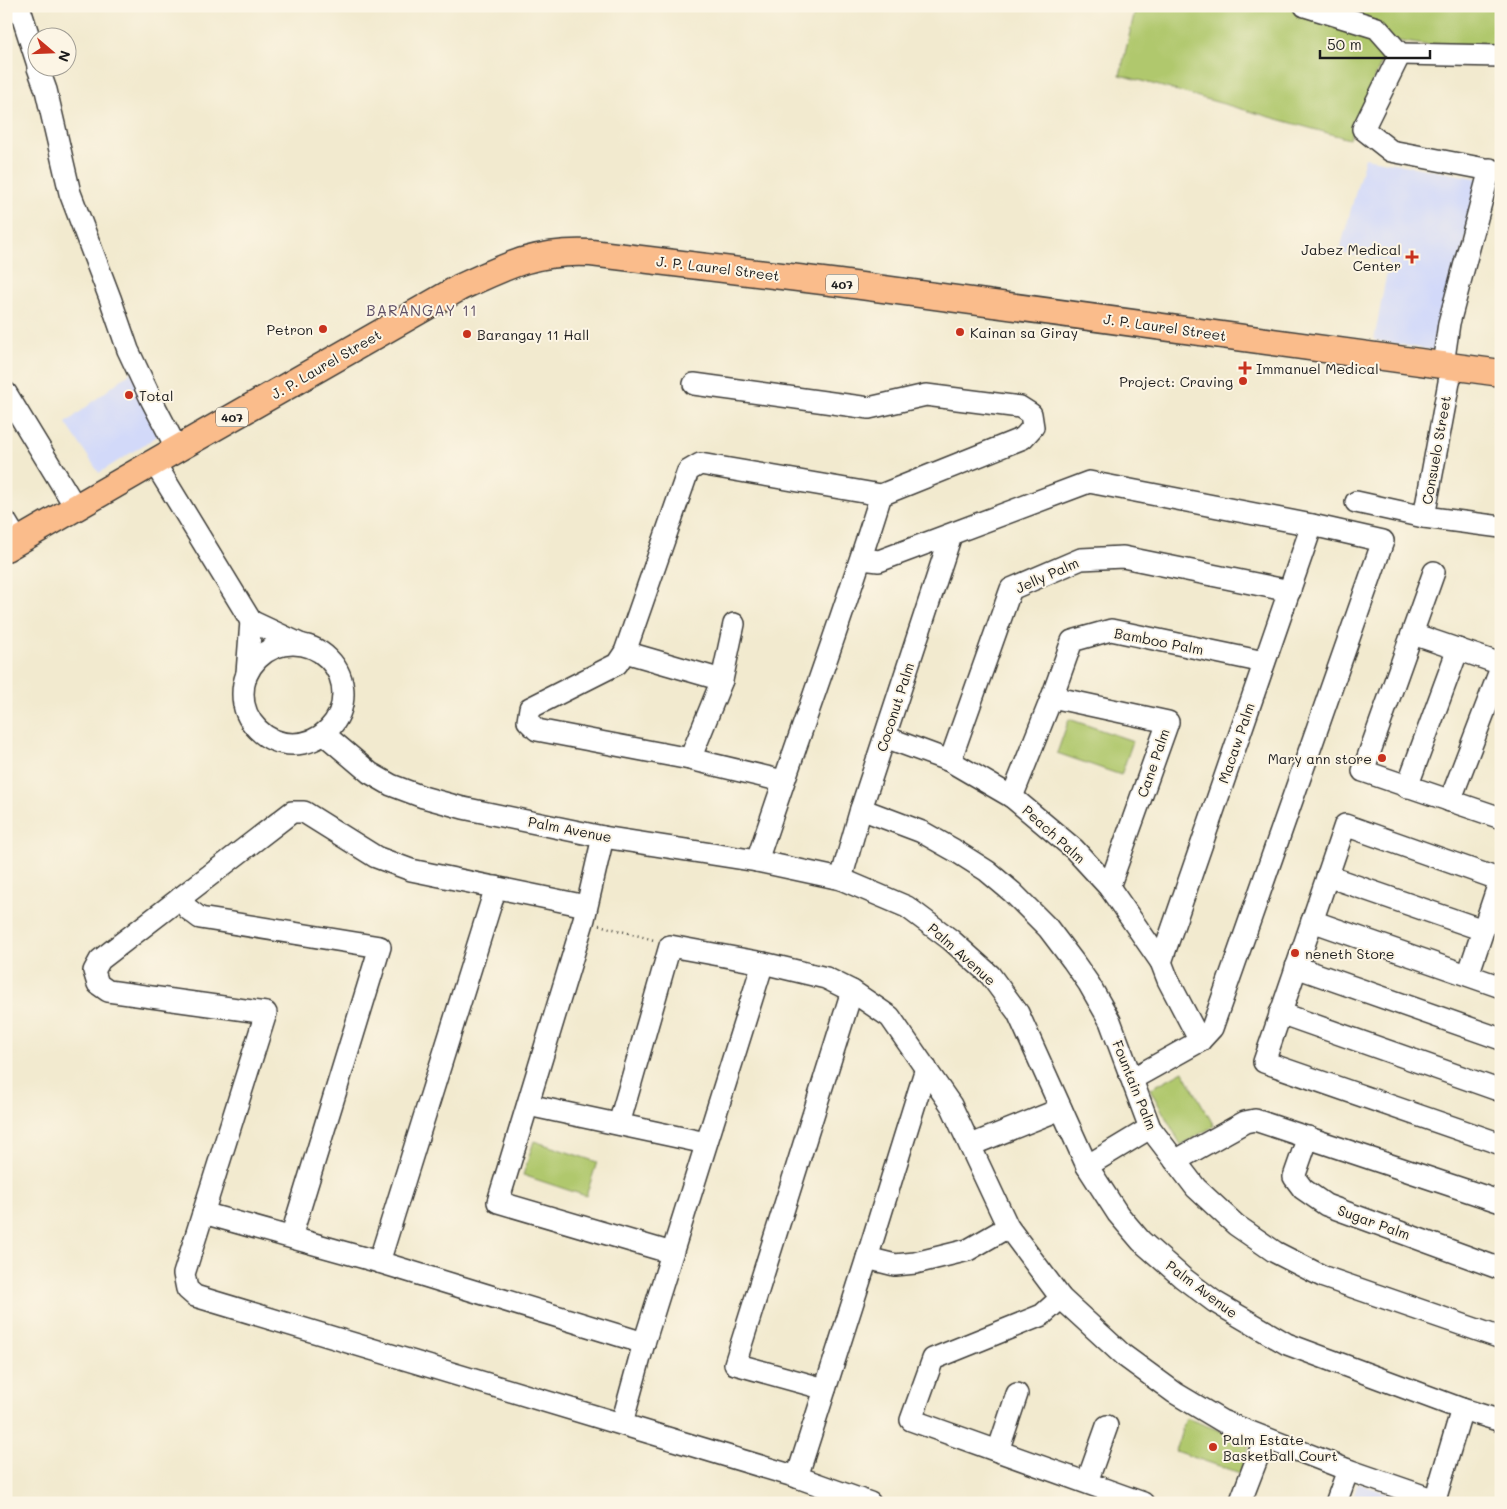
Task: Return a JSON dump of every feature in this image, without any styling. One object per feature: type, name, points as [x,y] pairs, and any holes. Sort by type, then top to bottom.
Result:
[{"type":"main road","name":"J. P. Laurel Street","points":[[10,537],[76,508],[458,288],[503,267],[539,256],[560,253],[591,253],[838,283],[1501,373]]},
{"type":"street","points":[[19,6],[28,34]]},
{"type":"street","points":[[1305,6],[1377,28],[1400,54],[1501,56]]},
{"type":"street","points":[[1400,54],[1362,129],[1391,151],[1496,171]]},
{"type":"street","points":[[42,78],[70,193],[128,350],[177,449]]},
{"type":"street","name":"Consuelo Street","points":[[1496,171],[1449,323],[1447,365],[1424,517],[1501,527]]},
{"type":"street","points":[[694,384],[869,408],[926,395],[1020,407],[1031,414],[1033,427],[1023,438],[881,495],[700,464],[688,471],[625,652],[617,664],[530,708],[528,720],[537,730],[690,759],[783,781]]},
{"type":"street","points":[[10,407],[76,508]]},
{"type":"street","points":[[154,462],[251,622],[302,645],[318,650],[335,667],[342,682],[342,706],[335,721],[324,734],[306,743],[291,745],[271,740],[259,732],[247,715],[243,701],[243,687],[247,673],[251,622]]},
{"type":"street","points":[[862,558],[879,561],[1089,482],[1312,525],[1382,541],[1212,1028],[1200,1041],[1132,1079]]},
{"type":"street","points":[[756,861],[862,558],[881,495]]},
{"type":"street","points":[[1356,502],[1424,517]]},
{"type":"street","name":"Macaw Palm","points":[[1160,962],[1312,525]]},
{"type":"street","name":"Coconut Palm","points":[[841,879],[861,809],[951,535]]},
{"type":"street","name":"Jelly Palm","points":[[950,761],[1011,589],[1082,559],[1123,557],[1290,591]]},
{"type":"street","points":[[1434,572],[1364,771],[1450,801],[1499,813]]},
{"type":"street","points":[[690,759],[722,680],[734,624]]},
{"type":"street","name":"Bamboo Palm","points":[[1012,797],[1072,641],[1111,630],[1264,662]]},
{"type":"street","points":[[1413,634],[1501,664]]},
{"type":"street","points":[[247,673],[257,659],[270,649],[286,644],[302,645]]},
{"type":"street","points":[[1407,786],[1458,649]]},
{"type":"street","points":[[625,652],[722,680]]},
{"type":"street","points":[[1450,801],[1501,668]]},
{"type":"street","name":"Cane Palm","points":[[1052,697],[1168,722],[1109,887]]},
{"type":"street","name":"Palm Avenue","points":[[324,734],[370,773],[392,785],[415,794],[463,808],[603,836],[756,861],[841,879],[907,907],[951,940],[990,975],[1018,1014],[1088,1166],[1118,1214],[1141,1241],[1215,1302],[1287,1344],[1501,1421]]},
{"type":"street","name":"Peach Palm","points":[[885,737],[950,761],[1012,797],[1074,848],[1109,887],[1160,962],[1200,1041]]},
{"type":"street","name":"Fountain Palm","points":[[861,809],[922,832],[954,850],[987,872],[1012,892],[1048,928],[1089,984],[1110,1021],[1150,1128],[1196,1188],[1236,1225],[1275,1252],[1324,1277],[1501,1338]]},
{"type":"street","points":[[585,913],[496,887],[411,870],[376,857],[304,812],[292,812],[100,960],[94,971],[98,984],[108,991],[266,1013],[184,1274],[187,1288],[195,1296],[622,1423],[797,1477],[870,1503]]},
{"type":"street","points":[[1468,975],[1500,880],[1345,825],[1264,1062],[1501,1144]]},
{"type":"street","points":[[603,836],[585,913],[498,1202],[672,1253]]},
{"type":"street","points":[[1327,876],[1483,930]]},
{"type":"street","points":[[379,1262],[496,887]]},
{"type":"street","points":[[180,898],[188,909],[200,918],[380,947],[291,1237]]},
{"type":"street","points":[[1312,921],[1501,987]]},
{"type":"street","points":[[619,1124],[670,946],[763,963],[826,978],[852,991],[890,1017],[951,1105],[1008,1227],[1061,1298],[1123,1355],[1175,1392],[1222,1421],[1348,1470],[1435,1500],[1462,1408]]},
{"type":"street","points":[[622,1423],[644,1343],[763,963]]},
{"type":"street","points":[[1296,967],[1501,1039]]},
{"type":"street","points":[[825,1389],[735,1364],[852,991]]},
{"type":"street","points":[[1280,1013],[1501,1091]]},
{"type":"street","points":[[797,1477],[926,1068]]},
{"type":"street","points":[[528,1105],[706,1143]]},
{"type":"street","points":[[971,1145],[1061,1109]]},
{"type":"street","points":[[1175,1161],[1245,1122],[1255,1120],[1501,1202]]},
{"type":"street","points":[[1088,1166],[1150,1128]]},
{"type":"street","name":"Sugar Palm","points":[[1308,1137],[1294,1177],[1304,1188],[1326,1205],[1501,1269]]},
{"type":"street","points":[[202,1213],[379,1262],[644,1343]]},
{"type":"street","points":[[867,1258],[895,1265],[915,1264],[968,1250],[1008,1227]]},
{"type":"street","points":[[1061,1298],[1042,1315],[933,1359],[911,1420],[1143,1503]]},
{"type":"street","points":[[998,1450],[1017,1394]]},
{"type":"street","points":[[1087,1482],[1107,1426]]},
{"type":"street","points":[[1240,1503],[1265,1438]]},
{"type":"street","points":[[1336,1503],[1348,1470]]},
{"type":"path","points":[[585,913],[607,928],[670,946]]},
{"type":"shaded area","name":"Jabez Medical Center","points":[[1365,158],[1481,179],[1436,351],[1374,340],[1389,261],[1339,253]]},
{"type":"shaded area","name":"Total","points":[[137,367],[175,425],[99,473],[66,423]]},
{"type":"shaded area","points":[[1358,1483],[1415,1503],[1351,1503]]},
{"type":"green space","points":[[1136,6],[1501,6],[1501,56],[1391,40],[1349,139],[1120,75]]},
{"type":"green space","points":[[1069,719],[1133,741],[1121,775],[1057,753]]},
{"type":"green space","points":[[1183,1071],[1214,1126],[1181,1145],[1150,1089]]},
{"type":"green space","points":[[534,1141],[597,1162],[586,1196],[523,1175]]},
{"type":"green space","name":"Palm Estate Basketball Court","points":[[1186,1418],[1250,1442],[1240,1473],[1175,1451]]},
{"type":"place","name":"Jabez Medical Center","points":[[1412,257]]},
{"type":"place","name":"Petron","points":[[323,329]]},
{"type":"place","name":"Kainan sa Giray","points":[[960,332]]},
{"type":"place","name":"Barangay 11 Hall","points":[[467,334]]},
{"type":"place","name":"Immanuel Medical","points":[[1245,368]]},
{"type":"place","name":"Project: Craving","points":[[1243,381]]},
{"type":"place","name":"Total","points":[[129,395]]},
{"type":"place","name":"Mary ann store","points":[[1382,758]]},
{"type":"place","name":"neneth Store","points":[[1295,953]]},
{"type":"place","name":"Palm Estate Basketball Court","points":[[1213,1447]]},
{"type":"district","name":"BARANGAY 11","points":[[422,310]]}]
